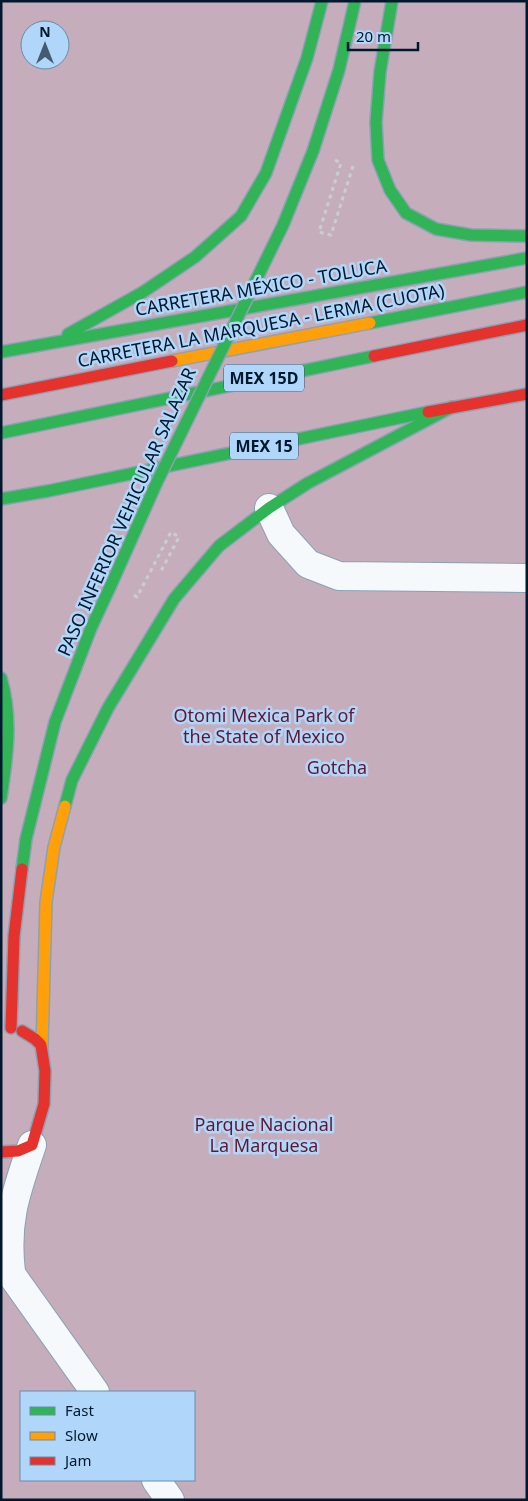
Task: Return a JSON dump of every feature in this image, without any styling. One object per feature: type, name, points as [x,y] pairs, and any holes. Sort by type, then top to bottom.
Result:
[{"type":"main road","points":[[51,344],[158,282],[195,256],[241,216],[266,173],[307,58],[322,1]]},
{"type":"main road","name":"PASO INFERIOR VEHICULAR SALAZAR","points":[[6,1029],[14,936],[26,838],[55,722],[91,628],[182,431],[283,225],[313,151],[339,70],[355,1]]},
{"type":"main road","points":[[392,1],[380,72],[376,122],[378,160],[390,190],[406,213],[436,229],[471,235],[527,236]]},
{"type":"main road","name":"CARRETERA MÉXICO - TOLUCA","points":[[1,352],[527,258]]},
{"type":"main road","name":"CARRETERA LA MARQUESA - LERMA (CUOTA)","points":[[1,396],[527,292]]},
{"type":"main road","name":"MEX 15D","points":[[1,433],[527,325]]},
{"type":"main road","name":"MEX 15","points":[[1,499],[48,491],[452,407],[527,394]]},
{"type":"main road","points":[[1,1152],[18,1151],[32,1145],[40,1126],[45,1097],[45,1066],[42,1046],[46,902],[54,847],[72,780],[108,708],[174,599],[219,546],[269,508],[308,483],[452,407]]},
{"type":"main road","points":[[1,678],[7,692],[8,747],[1,798]]},
{"type":"main road","points":[[6,1029],[31,1036],[42,1046]]},
{"type":"street","points":[[269,508],[282,534],[308,564],[339,576],[527,578]]},
{"type":"street","points":[[32,1145],[13,1200],[6,1266],[93,1391]]},
{"type":"street","points":[[157,1481],[170,1500]]},
{"type":"path","points":[[313,151],[341,162],[319,232],[331,235],[352,166]]},
{"type":"path","points":[[111,586],[138,597],[170,532],[179,537],[158,577]]},
{"type":"green space","name":"Otomi Mexica Park of the State of Mexico","points":[[1,1],[527,1],[527,1500],[1,1500]]},
{"type":"traffic: fast","points":[[68,334],[143,292],[195,257],[241,216],[266,173],[307,58],[322,1]]},
{"type":"traffic: fast","points":[[313,151],[339,70],[355,1]]},
{"type":"traffic: fast","points":[[392,1],[380,72],[376,122],[378,160],[390,190],[406,213],[436,229],[471,235],[527,236]]},
{"type":"traffic: fast","points":[[111,585],[157,482],[283,225],[313,151]]},
{"type":"traffic: fast","points":[[1,352],[527,258]]},
{"type":"traffic: fast","points":[[370,323],[527,292]]},
{"type":"traffic: fast","points":[[1,433],[374,356]]},
{"type":"traffic: fast","points":[[65,806],[72,780],[108,708],[174,599],[219,546],[269,508],[308,483],[452,407]]},
{"type":"traffic: fast","points":[[1,499],[48,491],[428,412]]},
{"type":"traffic: fast","points":[[22,869],[26,839],[55,722],[91,628],[111,585]]},
{"type":"traffic: fast","points":[[1,678],[5,693],[8,723],[7,753],[1,798]]},
{"type":"traffic: slow","points":[[172,361],[370,323]]},
{"type":"traffic: slow","points":[[42,1046],[46,902],[54,847],[65,806]]},
{"type":"traffic: jam","points":[[374,356],[527,325]]},
{"type":"traffic: jam","points":[[1,395],[172,361]]},
{"type":"traffic: jam","points":[[428,412],[527,394]]},
{"type":"traffic: jam","points":[[11,1028],[14,936],[22,869]]},
{"type":"traffic: jam","points":[[1,1152],[18,1151],[32,1145],[44,1104],[45,1071],[41,1045],[22,1031]]},
{"type":"park label","name":"Gotcha","points":[[337,768]]},
{"type":"park label","name":"Parque Nacional La Marquesa","points":[[264,1135]]}]
